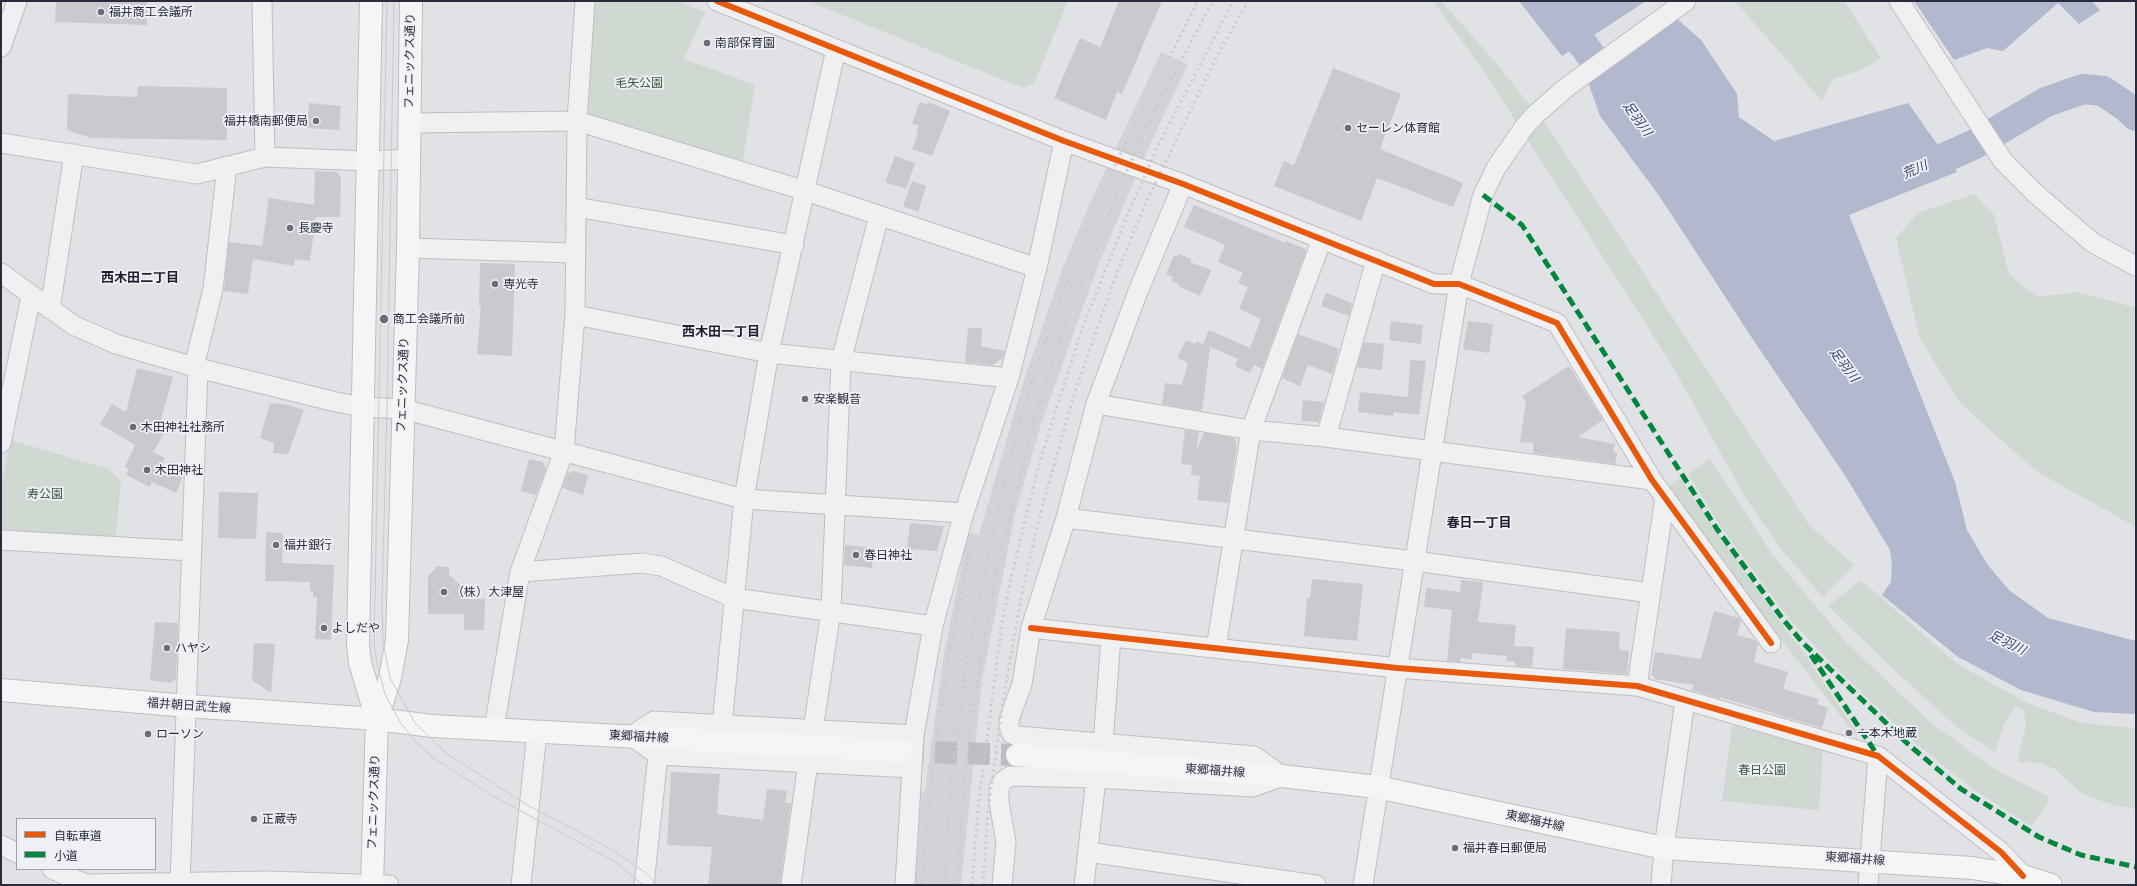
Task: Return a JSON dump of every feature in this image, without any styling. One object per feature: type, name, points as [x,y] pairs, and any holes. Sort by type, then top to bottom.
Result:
[{"type":"main road","name":"フェニックス通り","points":[[371,1],[358,644],[360,663],[377,719],[377,885]]},
{"type":"main road","name":"フェニックス通り","points":[[377,719],[390,678],[397,640],[410,159],[411,1]]},
{"type":"main road","name":"福井朝日武生線","points":[[1,690],[187,706],[377,719]]},
{"type":"main road","name":"東郷福井線","points":[[377,719],[432,726],[909,751]]},
{"type":"main road","name":"東郷福井線","points":[[1017,755],[1282,776],[1377,787],[1664,848],[1870,860],[1972,868],[2037,882]]},
{"type":"street","points":[[1,47],[17,1]]},
{"type":"street","points":[[262,1],[265,157]]},
{"type":"street","points":[[494,729],[520,572],[564,451],[575,315],[577,121],[585,1]]},
{"type":"street","points":[[717,1],[1064,141],[1183,184],[1434,284],[1459,284],[1557,323],[1652,480],[1771,643]]},
{"type":"street","points":[[1363,885],[1377,787],[1459,284],[1483,195],[1496,168],[1525,126],[1562,92],[1686,1]]},
{"type":"street","points":[[1899,1],[2003,161],[2037,196],[2092,243],[2136,266]]},
{"type":"street","points":[[722,725],[744,499],[769,353],[806,191],[836,49]]},
{"type":"street","points":[[410,123],[577,121],[806,191],[1037,268]]},
{"type":"street","points":[[905,885],[909,751],[933,626],[964,513],[1008,378],[1037,268],[1064,141]]},
{"type":"street","points":[[1,143],[197,174],[265,157],[368,161],[410,159]]},
{"type":"street","points":[[50,309],[74,154]]},
{"type":"street","points":[[180,884],[192,551],[196,367],[214,290],[227,166]]},
{"type":"street","points":[[1183,184],[1137,294],[1096,404],[1066,518],[1031,628],[1022,684],[1009,720],[1010,731],[1017,736],[1254,756],[1282,776]]},
{"type":"street","points":[[576,207],[794,245]]},
{"type":"street","points":[[813,730],[831,611],[841,360],[880,216]]},
{"type":"street","points":[[1216,648],[1251,430],[1322,239]]},
{"type":"street","points":[[408,248],[575,253]]},
{"type":"street","points":[[1326,437],[1376,260]]},
{"type":"street","points":[[1,273],[73,325],[116,344],[196,367],[336,402],[363,407],[403,409],[744,499],[964,513]]},
{"type":"street","points":[[1,443],[31,296]]},
{"type":"street","points":[[575,315],[769,353],[1008,378]]},
{"type":"street","points":[[1096,404],[1251,430],[1326,437],[1652,480]]},
{"type":"street","points":[[1637,686],[1665,497]]},
{"type":"street","points":[[1066,518],[1414,561],[1651,594]]},
{"type":"street","points":[[1,540],[192,551]]},
{"type":"street","points":[[520,572],[642,563],[661,566],[734,598],[933,626]]},
{"type":"street","points":[[1031,628],[1397,668],[1637,686],[1878,756],[2037,882]]},
{"type":"street","points":[[1103,744],[1111,637]]},
{"type":"street","points":[[1661,885],[1664,848],[1685,701]]},
{"type":"street","points":[[654,721],[813,730],[909,751],[808,762],[658,755],[631,736],[654,721]]},
{"type":"street","points":[[521,885],[537,732]]},
{"type":"street","points":[[644,885],[658,755]]},
{"type":"street","points":[[1868,885],[1878,756]]},
{"type":"street","points":[[791,885],[808,762]]},
{"type":"street","points":[[1002,885],[1006,842],[999,802],[1000,788],[1003,781],[1010,776],[1096,778],[1252,787],[1282,776]]},
{"type":"street","points":[[1084,885],[1096,778]]},
{"type":"street","points":[[1,845],[16,852]]},
{"type":"street","points":[[1088,852],[1316,885]]},
{"type":"street","points":[[54,870],[85,884],[180,884],[268,880],[377,885]]},
{"type":"shaded area","points":[[1161,52],[1188,64],[1155,133],[1099,263],[1042,421],[1015,514],[982,680],[961,885],[915,885],[921,795],[925,790],[943,660],[968,533],[979,535],[1023,383],[1063,267],[1090,203]]},
{"type":"green space","name":"毛矢公園","points":[[591,1],[678,1],[705,12],[684,59],[755,85],[741,171],[585,118]]},
{"type":"green space","points":[[808,1],[1068,1],[1035,81],[1023,88]]},
{"type":"green space","points":[[1433,1],[1441,1],[1493,59],[1549,129],[1809,525],[1854,565],[1823,597],[1785,554],[1745,497],[1670,362],[1485,73]]},
{"type":"green space","points":[[1735,1],[1844,1],[1881,58],[1863,69],[1833,79],[1822,101]]},
{"type":"green space","points":[[1974,194],[1994,215],[2009,275],[2038,297],[2079,292],[2136,308],[2136,527],[2036,471],[1961,404],[1920,339],[1896,238],[1918,213]]},
{"type":"green space","name":"寿公園","points":[[10,440],[109,469],[121,481],[115,541],[1,535],[1,488]]},
{"type":"green space","points":[[1710,459],[1772,554],[1846,642],[1930,722],[1992,767],[2049,797],[2049,802],[2031,826],[1974,790],[1913,741],[1838,670],[1786,615],[1720,526],[1688,474]]},
{"type":"green space","points":[[1680,478],[1788,633],[1800,647],[1858,734],[1856,736],[1665,489]]},
{"type":"green space","points":[[1861,580],[1956,663],[2027,703],[2082,723],[2136,728],[2136,809],[2113,805],[2082,794],[2055,769],[2040,763],[2019,762],[2019,753],[2026,726],[2024,710],[2015,706],[2004,724],[1995,752],[1958,728],[1892,668],[1828,606]]},
{"type":"green space","name":"春日公園","points":[[1732,725],[1823,749],[1819,810],[1722,801]]},
{"type":"water","points":[[1519,1],[1646,1],[1562,56]]},
{"type":"water","points":[[1914,1],[2092,1],[2100,10],[2079,24],[2058,3],[2003,51],[1987,48],[1954,60]]},
{"type":"water","points":[[1675,17],[1701,40],[1737,94],[1739,117],[1774,141],[1908,103],[1957,172],[1849,215],[1955,482],[1967,530],[1987,564],[2009,590],[2048,618],[2136,641],[2136,714],[2094,712],[2021,690],[1958,657],[1882,595],[1891,582],[1892,564],[1890,550],[1846,477],[1752,338],[1660,197],[1600,116],[1587,79]]},
{"type":"building","name":"福井商工会議所","points":[[56,1],[147,1],[147,25],[55,22]]},
{"type":"building","points":[[1119,1],[1162,1],[1122,94],[1117,92],[1106,120],[1054,98],[1080,38],[1100,47]]},
{"type":"building","name":"セーレン体育館","points":[[1333,68],[1401,94],[1380,149],[1463,183],[1453,207],[1377,178],[1361,221],[1274,186],[1284,161],[1294,165]]},
{"type":"building","points":[[138,86],[227,88],[227,140],[91,138],[67,130],[68,94],[137,97]]},
{"type":"building","points":[[920,102],[927,104],[928,102],[950,111],[932,156],[912,149],[919,126],[912,123]]},
{"type":"building","points":[[309,103],[341,106],[339,130],[307,128]]},
{"type":"building","points":[[895,156],[915,163],[906,189],[885,182]]},
{"type":"building","points":[[315,171],[337,172],[341,178],[340,217],[316,217],[310,261],[295,259],[294,266],[253,259],[248,294],[224,291],[229,242],[262,246],[269,198],[314,205]]},
{"type":"building","points":[[912,181],[926,186],[918,212],[903,206]]},
{"type":"building","points":[[1194,205],[1286,243],[1286,241],[1305,249],[1306,251],[1262,369],[1254,365],[1250,373],[1235,366],[1238,359],[1208,346],[1210,348],[1202,411],[1162,404],[1165,383],[1182,385],[1188,363],[1177,358],[1186,340],[1195,344],[1197,341],[1203,344],[1209,330],[1250,348],[1261,319],[1239,309],[1248,287],[1238,283],[1243,273],[1218,262],[1225,245],[1184,227]]},
{"type":"building","points":[[1179,254],[1191,259],[1190,262],[1211,270],[1200,296],[1178,286],[1179,284],[1171,281],[1173,277],[1166,274],[1174,255],[1177,257]]},
{"type":"building","points":[[480,263],[515,264],[512,356],[477,354],[481,306],[479,306]]},
{"type":"building","points":[[1326,293],[1352,303],[1349,316],[1321,306]]},
{"type":"building","points":[[1391,321],[1423,325],[1421,344],[1389,340]]},
{"type":"building","points":[[1468,321],[1493,324],[1489,353],[1463,349]]},
{"type":"building","points":[[968,328],[982,328],[981,346],[1005,351],[1003,358],[993,365],[965,362]]},
{"type":"building","points":[[1298,334],[1339,349],[1332,374],[1308,365],[1300,386],[1282,378]]},
{"type":"building","points":[[1364,342],[1384,344],[1382,370],[1357,367]]},
{"type":"building","points":[[1410,360],[1426,361],[1419,415],[1394,412],[1393,416],[1358,412],[1360,392],[1408,397]]},
{"type":"building","points":[[1569,366],[1603,420],[1578,437],[1615,444],[1613,452],[1617,453],[1615,464],[1533,453],[1533,443],[1520,442],[1526,402],[1522,396]]},
{"type":"building","points":[[137,368],[173,377],[159,426],[166,430],[153,452],[165,458],[162,465],[183,476],[176,493],[152,482],[150,487],[126,475],[129,469],[125,467],[135,445],[100,424],[112,404],[126,412]]},
{"type":"building","points":[[1303,400],[1324,402],[1319,422],[1301,421]]},
{"type":"building","points":[[270,403],[289,405],[304,410],[288,454],[273,453],[274,443],[260,438]]},
{"type":"building","points":[[1185,430],[1199,432],[1196,452],[1204,433],[1234,438],[1237,443],[1228,503],[1197,500],[1200,476],[1191,475],[1192,465],[1181,464]]},
{"type":"building","points":[[529,459],[543,462],[546,469],[536,495],[521,491]]},
{"type":"building","points":[[573,471],[588,475],[583,495],[562,488],[567,474]]},
{"type":"building","points":[[219,492],[258,493],[256,539],[218,538]]},
{"type":"building","points":[[910,523],[944,526],[937,551],[907,549]]},
{"type":"building","points":[[266,532],[283,533],[282,563],[334,565],[331,640],[315,639],[317,597],[313,597],[313,591],[310,591],[310,582],[265,581]]},
{"type":"building","points":[[845,545],[874,548],[872,568],[844,565]]},
{"type":"building","name":"（株）大津屋","points":[[437,566],[449,567],[449,574],[460,585],[460,599],[485,599],[484,630],[464,630],[464,614],[428,614],[428,577]]},
{"type":"building","points":[[1312,579],[1363,584],[1357,641],[1304,636],[1307,598],[1310,598]]},
{"type":"building","points":[[1461,580],[1483,582],[1478,622],[1516,625],[1514,646],[1534,647],[1532,667],[1515,666],[1515,662],[1506,661],[1507,656],[1472,653],[1472,659],[1461,658],[1460,662],[1447,661],[1452,610],[1424,607],[1426,588],[1460,592]]},
{"type":"building","points":[[1714,611],[1739,618],[1741,620],[1737,635],[1755,640],[1758,644],[1754,662],[1788,672],[1783,689],[1819,699],[1817,704],[1828,708],[1822,728],[1692,690],[1694,685],[1654,679],[1654,676],[1651,675],[1655,652],[1701,659]]},
{"type":"building","points":[[155,622],[178,623],[176,679],[170,683],[150,680]]},
{"type":"building","points":[[1566,628],[1620,632],[1620,650],[1629,651],[1627,674],[1563,669]]},
{"type":"building","points":[[254,643],[275,644],[271,693],[252,680]]},
{"type":"building","points":[[671,772],[720,774],[717,814],[763,820],[767,789],[787,791],[785,803],[791,803],[780,885],[708,885],[712,847],[667,845]]},
{"type":"waterway","name":"足羽川","points":[[1551,1],[1617,91]]},
{"type":"waterway","name":"荒川","points":[[1908,174],[1973,145],[2046,102],[2083,89],[2103,91],[2125,106],[2136,116]]},
{"type":"tunnel","points":[[902,751],[1017,755]]},
{"type":"tram line","points":[[387,1],[374,643],[377,664],[385,694],[400,722],[414,740],[432,757],[493,796],[614,861],[643,885]]},
{"type":"tram line","points":[[394,1],[382,601],[383,642],[390,678],[415,723],[446,753],[529,806],[611,849],[646,873],[657,885]]},
{"type":"railway","points":[[944,885],[951,785],[963,684],[972,632],[997,512],[1019,424],[1050,327],[1091,220],[1125,144],[1198,1]]},
{"type":"railway","points":[[957,885],[964,784],[975,694],[995,578],[1033,423],[1062,333],[1121,184],[1158,104],[1213,1]]},
{"type":"railway","points":[[972,885],[978,807],[1002,624],[1012,574],[1040,461],[1082,329],[1129,211],[1158,146],[1233,1]]},
{"type":"railway","points":[[983,885],[988,812],[1003,701],[1022,592],[1043,504],[1073,398],[1114,280],[1148,198],[1216,58],[1248,1]]},
{"type":"railway","points":[[922,885],[932,773],[947,666],[973,536]]},
{"type":"marked path","points":[[1483,195],[1522,225],[1717,529],[1782,618],[1803,643],[1909,745],[1961,789],[2039,837],[2081,855],[2136,867]]},
{"type":"marked path","points":[[1811,655],[1878,756]]},
{"type":"cycle path","points":[[717,1],[1064,141],[1183,184],[1434,284],[1459,284],[1557,323],[1652,480],[1771,643]]},
{"type":"cycle path","points":[[1031,628],[1397,668],[1637,686],[1878,756],[2001,852],[2023,876]]},
{"type":"place","name":"福井商工会議所","points":[[101,12]]},
{"type":"place","name":"南部保育園","points":[[707,43]]},
{"type":"place","name":"福井橋南郵便局","points":[[316,121]]},
{"type":"place","name":"セーレン体育館","points":[[1348,128]]},
{"type":"place","name":"長慶寺","points":[[290,228]]},
{"type":"place","name":"専光寺","points":[[495,284]]},
{"type":"place","name":"商工会議所前","points":[[384,319]]},
{"type":"place","name":"安楽観音","points":[[805,399]]},
{"type":"place","name":"木田神社社務所","points":[[133,427]]},
{"type":"place","name":"木田神社","points":[[147,470]]},
{"type":"place","name":"福井銀行","points":[[276,545]]},
{"type":"place","name":"春日神社","points":[[856,555]]},
{"type":"place","name":"（株）大津屋","points":[[444,592]]},
{"type":"place","name":"よしだや","points":[[324,628]]},
{"type":"place","name":"ハヤシ","points":[[167,648]]},
{"type":"place","name":"一本木地蔵","points":[[1849,733]]},
{"type":"place","name":"ローソン","points":[[148,734]]},
{"type":"place","name":"正蔵寺","points":[[254,819]]},
{"type":"place","name":"福井春日郵便局","points":[[1455,848]]},
{"type":"district","name":"西木田二丁目","points":[[140,278]]},
{"type":"district","name":"西木田一丁目","points":[[721,332]]},
{"type":"district","name":"春日一丁目","points":[[1479,523]]}]
